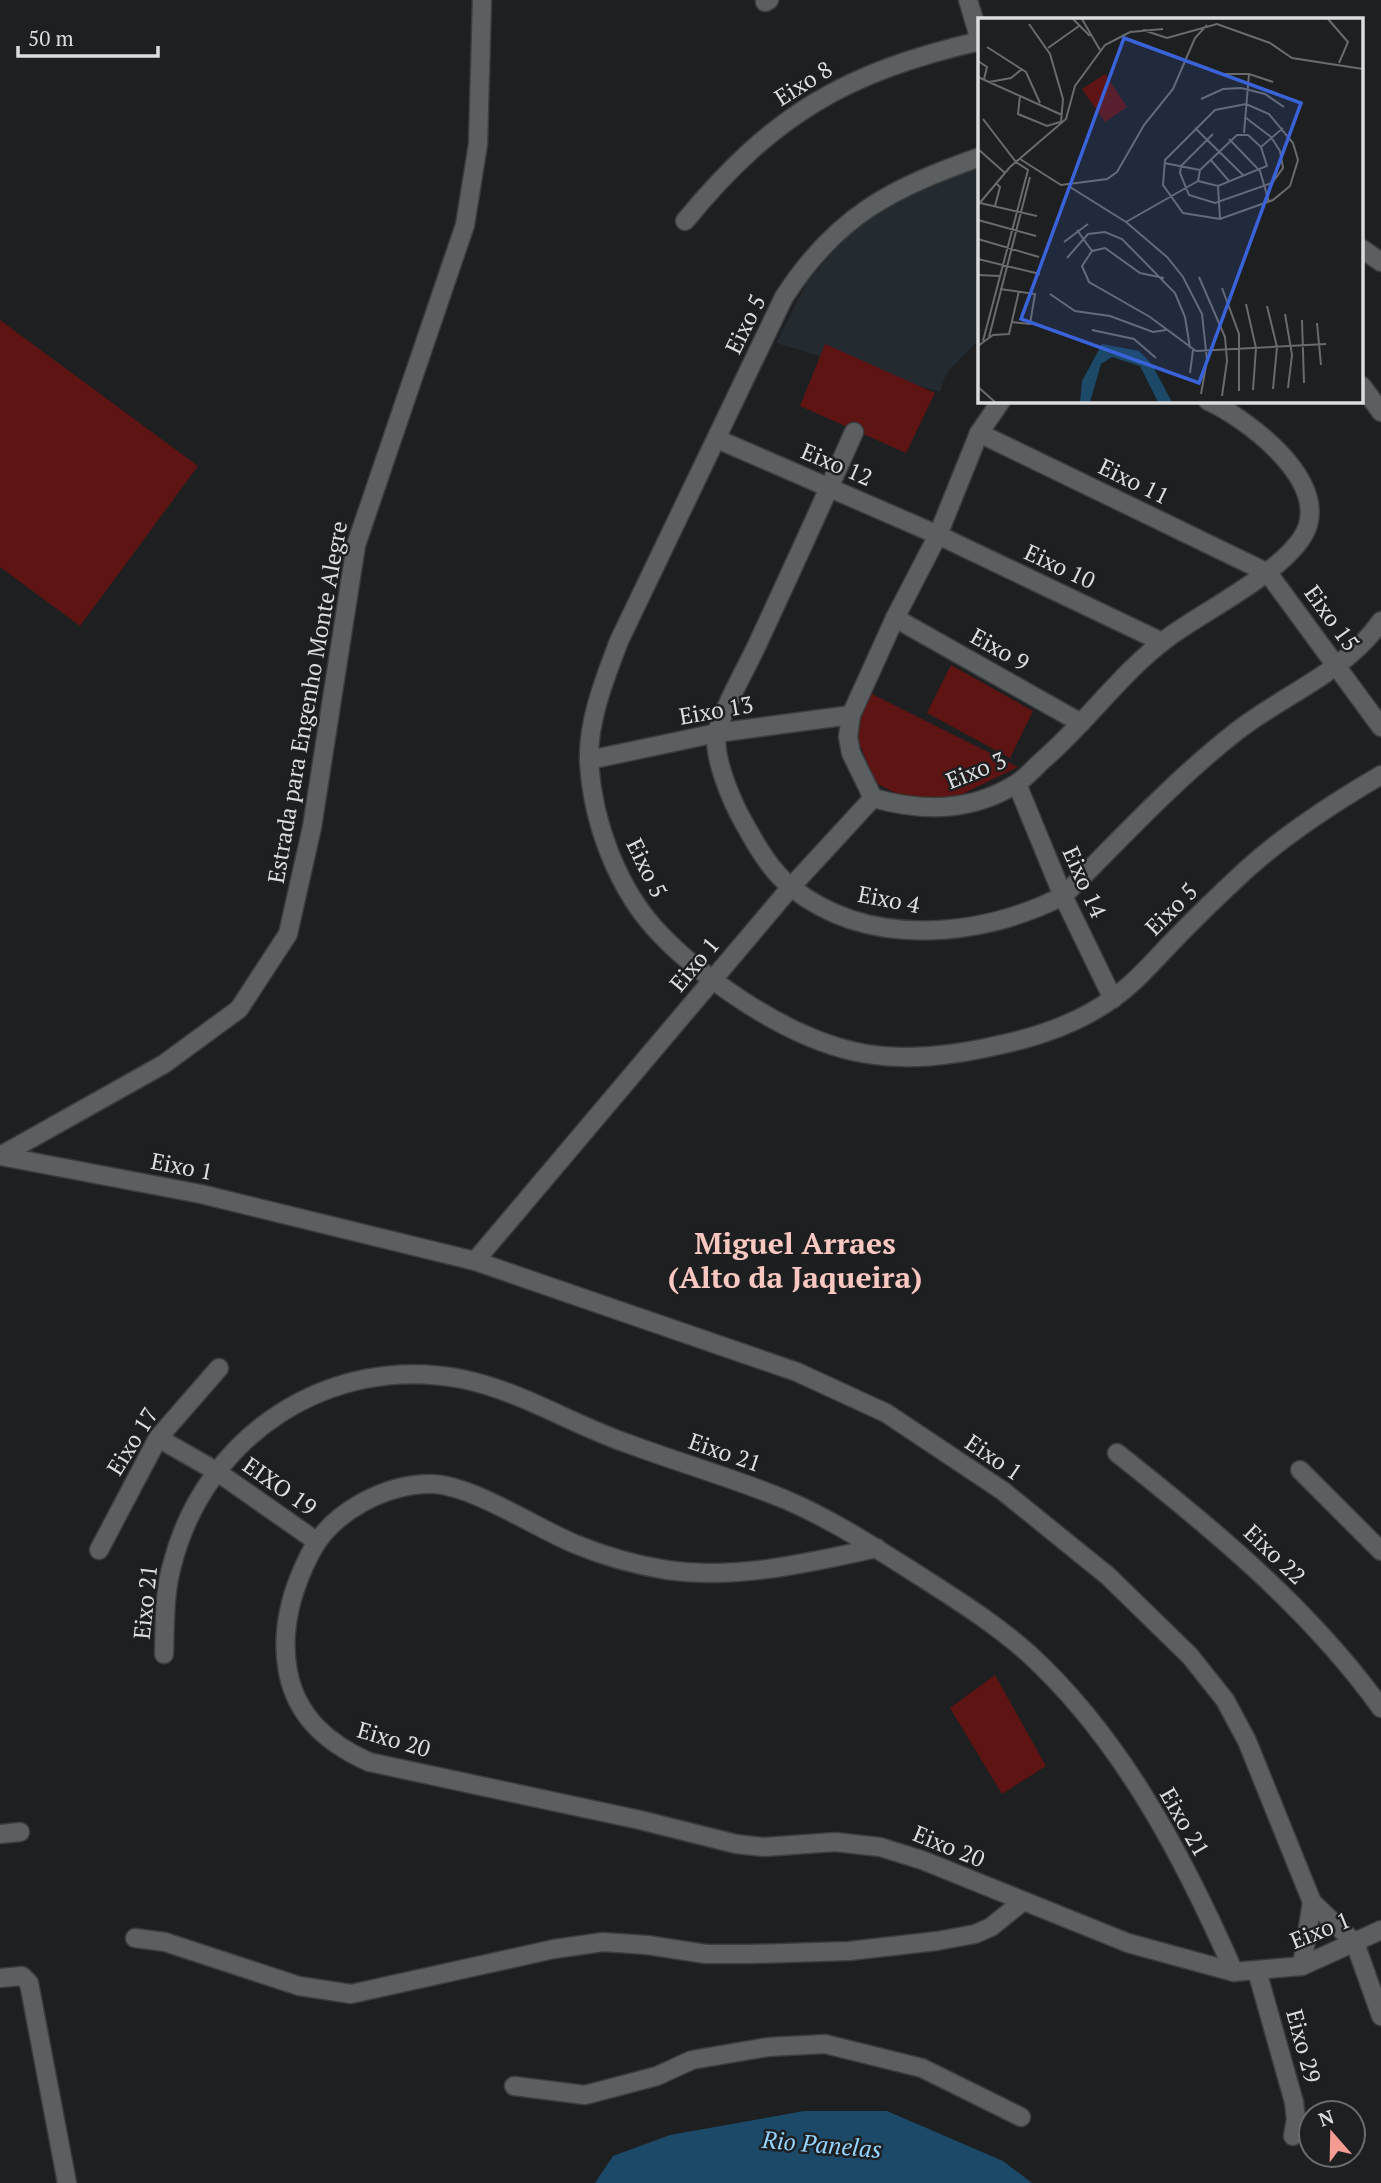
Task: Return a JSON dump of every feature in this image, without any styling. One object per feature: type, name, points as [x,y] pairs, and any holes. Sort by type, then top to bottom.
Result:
[{"type":"street","name":"Estrada para Engenho Monte Alegre","points":[[0,1156],[164,1064],[239,1009],[288,934],[312,827],[356,545],[465,225],[478,144],[482,0]]},
{"type":"street","points":[[968,0],[978,34]]},
{"type":"street","name":"Eixo 8","points":[[685,222],[712,188],[763,138],[814,102],[872,72],[978,42]]},
{"type":"street","name":"Eixo 5","points":[[978,158],[934,173],[877,200],[830,239],[807,265],[784,297],[619,641],[604,681],[592,732],[589,760],[598,815],[608,846],[640,913],[712,980],[774,1021],[814,1041],[845,1051],[905,1059],[942,1057],[1009,1043],[1049,1031],[1113,999],[1283,839],[1381,775]]},
{"type":"street","points":[[1364,250],[1381,262]]},
{"type":"street","points":[[1364,389],[1381,412]]},
{"type":"street","points":[[873,798],[851,752],[848,737],[851,715],[895,618],[938,536],[979,433],[1000,402]]},
{"type":"street","name":"Eixo 3","points":[[873,798],[924,809],[949,809],[1017,784],[1162,642],[1268,573],[1304,536],[1309,523],[1309,505],[1299,478],[1258,430],[1212,402]]},
{"type":"street","points":[[717,733],[854,432]]},
{"type":"street","name":"Eixo 11","points":[[979,433],[1268,573]]},
{"type":"street","name":"Eixo 12","points":[[717,439],[830,486],[938,536]]},
{"type":"street","name":"Eixo 10","points":[[938,536],[1162,642]]},
{"type":"street","name":"Eixo 15","points":[[1268,573],[1381,727]]},
{"type":"street","name":"Eixo 9","points":[[895,618],[1081,723]]},
{"type":"street","name":"Eixo 4","points":[[717,733],[721,764],[740,816],[755,843],[791,887],[827,908],[851,918],[902,930],[929,932],[1003,920],[1063,896],[1204,758],[1264,711],[1336,665],[1381,621]]},
{"type":"street","name":"Eixo 13","points":[[589,760],[717,733],[851,715]]},
{"type":"street","name":"Eixo 14","points":[[1017,784],[1063,896],[1113,999]]},
{"type":"street","name":"Eixo 1","points":[[475,1261],[791,887],[873,798]]},
{"type":"street","name":"Eixo 1","points":[[0,1156],[201,1194],[475,1261],[725,1345],[848,1394],[886,1413],[1003,1491],[1108,1576],[1190,1656],[1225,1700],[1247,1741],[1312,1902]]},
{"type":"street","name":"Eixo 17","points":[[99,1549],[158,1438],[219,1368]]},
{"type":"street","name":"Eixo 21","points":[[164,1654],[166,1590],[172,1562],[199,1498],[216,1471],[248,1435],[300,1404],[360,1381],[420,1373],[488,1386],[622,1442],[774,1496],[877,1549],[990,1622],[1029,1654],[1082,1706],[1153,1813],[1212,1922],[1234,1972]]},
{"type":"street","name":"EIXO 19","points":[[158,1438],[216,1471],[316,1541]]},
{"type":"street","name":"Eixo 22","points":[[1117,1453],[1206,1523],[1267,1580],[1340,1656],[1381,1709]]},
{"type":"street","points":[[1300,1470],[1381,1551]]},
{"type":"street","name":"Eixo 20","points":[[877,1549],[736,1573],[665,1569],[629,1562],[574,1543],[463,1492],[434,1484],[398,1490],[352,1508],[334,1521],[316,1541],[298,1578],[288,1609],[285,1635],[288,1672],[304,1713],[338,1748],[369,1762],[615,1814],[736,1844],[764,1847],[835,1842],[880,1847],[922,1860],[1128,1943],[1234,1972]]},
{"type":"street","points":[[0,1834],[20,1832]]},
{"type":"street","points":[[135,1938],[165,1942],[299,1986],[351,1994],[555,1949],[603,1942],[647,1945],[706,1954],[751,1954],[849,1951],[937,1941],[975,1934],[991,1927],[1022,1902]]},
{"type":"street","points":[[1312,1902],[1355,1943],[1381,2016]]},
{"type":"street","points":[[1302,1966],[1312,1902]]},
{"type":"street","name":"Eixo 1","points":[[1234,1972],[1302,1966],[1381,1930]]},
{"type":"street","name":"Eixo 29","points":[[1257,1971],[1294,2102],[1296,2119],[1293,2137]]},
{"type":"street","points":[[0,1978],[23,1976],[29,1983],[67,2183]]},
{"type":"street","points":[[514,2086],[585,2095],[657,2076],[692,2060],[768,2047],[825,2044],[922,2068],[1021,2117]]},
{"type":"shaded area","points":[[978,166],[978,340],[946,374],[940,392],[776,343],[807,282],[851,230],[893,203]]},
{"type":"shaded area","points":[[0,320],[198,466],[80,626],[0,567]]},
{"type":"shaded area","points":[[825,344],[935,393],[906,453],[800,406]]},
{"type":"shaded area","points":[[951,665],[1033,711],[1010,758],[927,713]]},
{"type":"shaded area","points":[[866,691],[1018,767],[950,800],[907,799],[876,783],[857,738]]},
{"type":"shaded area","points":[[995,1675],[1046,1766],[1002,1794],[950,1708]]},
{"type":"water","name":"Rio Panelas","points":[[804,2111],[887,2111],[1003,2161],[1032,2183],[595,2183],[613,2156],[670,2135]]},
{"type":"district","name":"Miguel Arraes (Alto da Jaqueira)","points":[[795,1260]]}]
